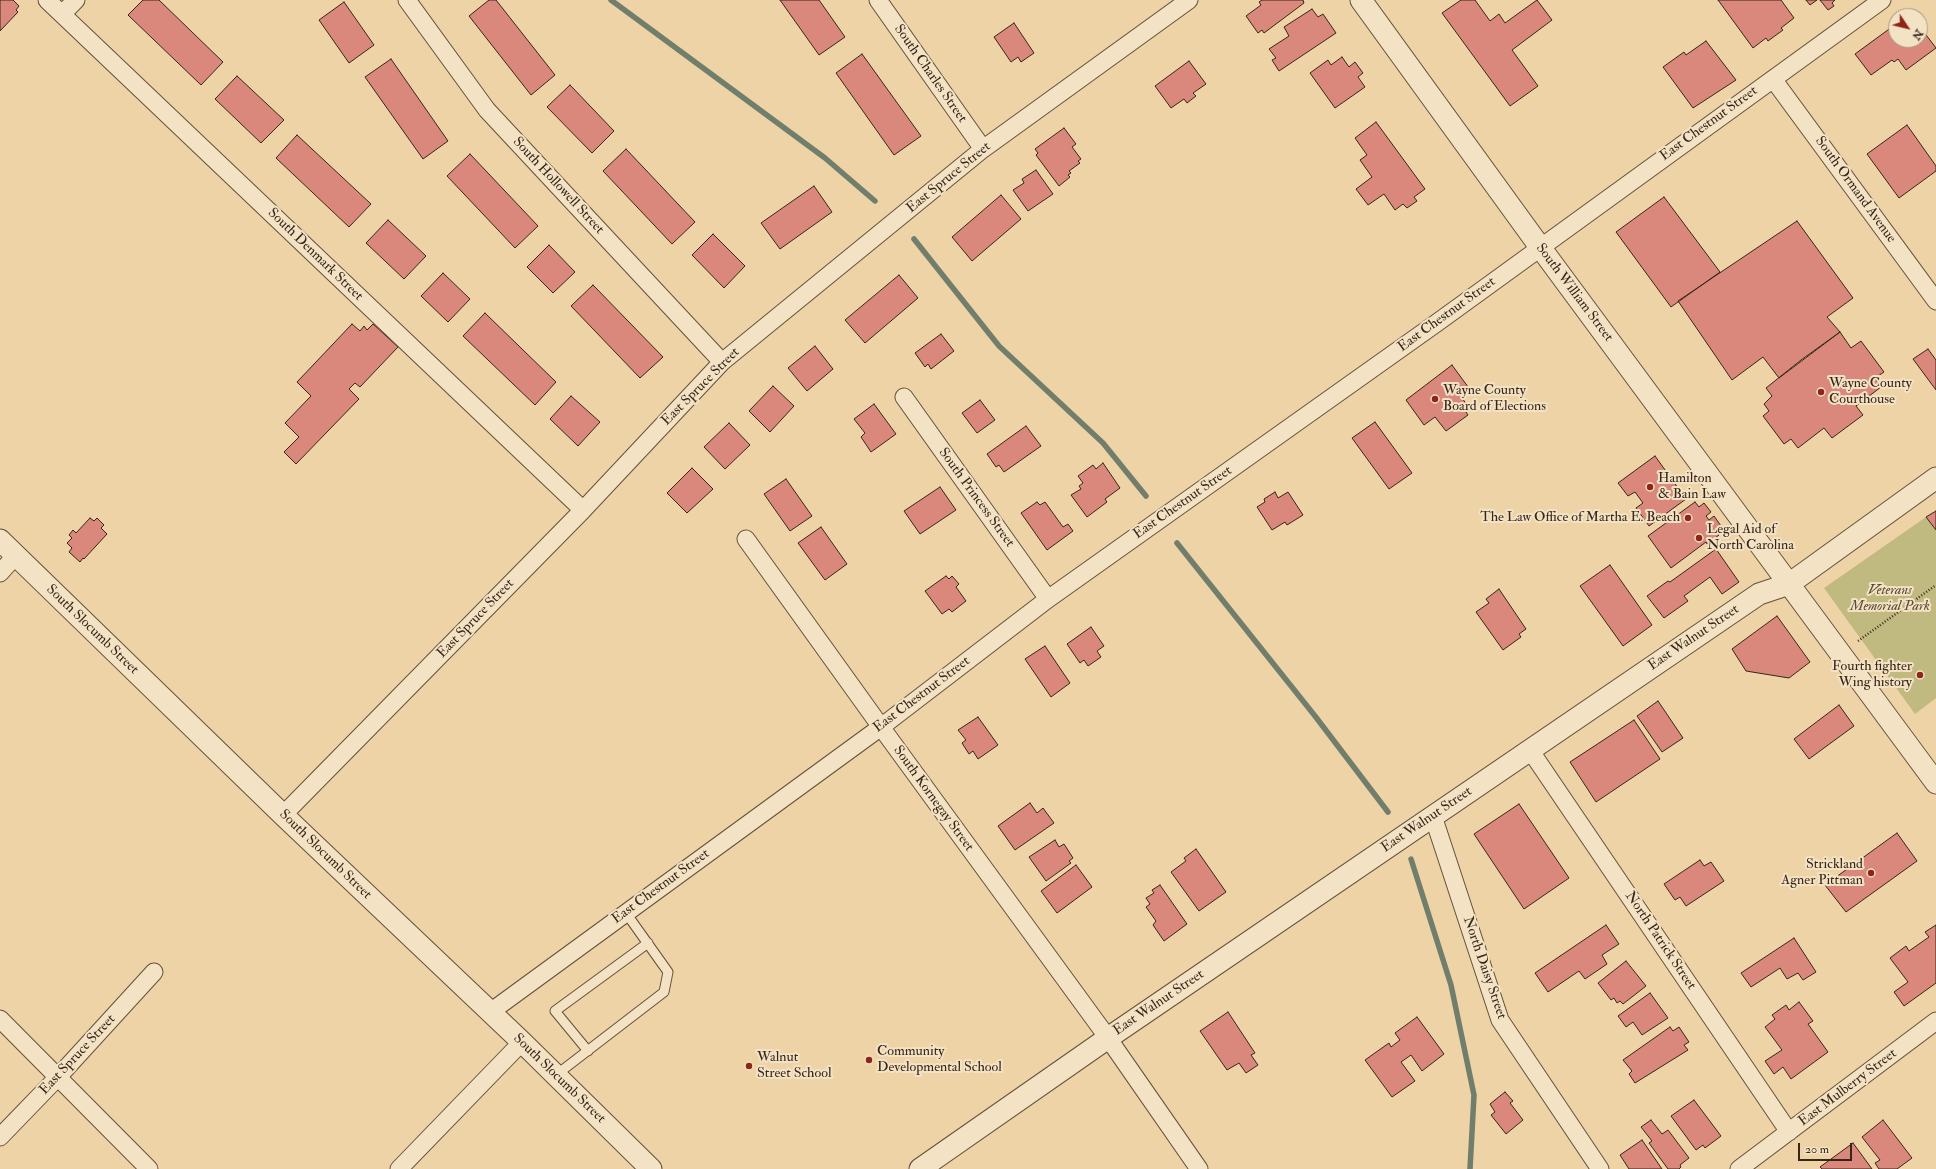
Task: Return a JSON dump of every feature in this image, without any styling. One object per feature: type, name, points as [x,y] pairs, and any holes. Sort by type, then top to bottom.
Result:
[{"type":"street","name":"South Denmark Street","points":[[47,0],[583,510]]},
{"type":"street","points":[[62,14],[76,0]]},
{"type":"street","name":"South Hollowell Street","points":[[407,0],[487,110],[722,362]]},
{"type":"street","name":"South Charles Street","points":[[878,0],[983,149]]},
{"type":"street","name":"East Spruce Street","points":[[283,815],[583,510],[722,362],[983,149],[1189,0]]},
{"type":"street","name":"South William Street","points":[[1361,0],[1540,248],[1936,783]]},
{"type":"street","name":"East Chestnut Street","points":[[489,1012],[881,727],[1048,599],[1540,248],[1882,0]]},
{"type":"street","name":"South Ormand Avenue","points":[[1773,79],[1935,298]]},
{"type":"street","name":"South Princess Street","points":[[904,397],[1048,599]]},
{"type":"street","name":"East Walnut Street","points":[[920,1169],[1108,1038],[1759,594],[1789,584],[1936,478]]},
{"type":"street","name":"South Kornegay Street","points":[[746,539],[1108,1038],[1199,1169]]},
{"type":"street","name":"South Slocumb Street","points":[[0,540],[283,815],[522,1042],[651,1169]]},
{"type":"street","points":[[0,573],[16,555]]},
{"type":"street","name":"North Patrick Street","points":[[1530,750],[1790,1132]]},
{"type":"street","name":"North Daisy Street","points":[[1432,816],[1500,1020],[1600,1169]]},
{"type":"street","name":"East Spruce Street","points":[[0,1136],[58,1077],[154,972]]},
{"type":"street","points":[[0,1019],[149,1169]]},
{"type":"street","name":"East Mulberry Street","points":[[1739,1169],[1936,1021]]},
{"type":"street","points":[[399,1169],[522,1042]]},
{"type":"lane","points":[[556,1076],[664,992],[668,972],[626,913]]},
{"type":"lane","points":[[588,1051],[555,1011],[648,943]]},
{"type":"path","points":[[1858,641],[1936,585]]},
{"type":"green space","name":"Veterans Memorial Park","points":[[1926,517],[1936,530],[1936,698],[1915,714],[1824,588]]},
{"type":"building","points":[[0,0],[13,0],[19,6],[16,10],[18,12],[0,31]]},
{"type":"building","points":[[143,0],[159,0],[223,62],[201,85],[128,15]]},
{"type":"building","points":[[489,0],[496,0],[555,75],[531,95],[469,16]]},
{"type":"building","points":[[780,0],[819,0],[845,37],[819,55]]},
{"type":"building","points":[[1262,0],[1303,0],[1304,3],[1264,33],[1262,30],[1258,33],[1246,16],[1261,5],[1259,2]]},
{"type":"building","points":[[1461,0],[1475,0],[1490,21],[1499,14],[1505,23],[1537,0],[1552,20],[1512,50],[1538,86],[1510,106],[1442,13]]},
{"type":"building","points":[[1718,0],[1781,0],[1794,18],[1781,28],[1783,30],[1768,41],[1766,38],[1753,48]]},
{"type":"building","points":[[1806,0],[1817,0],[1810,5]]},
{"type":"building","points":[[1820,0],[1835,0],[1832,3],[1834,6],[1828,10]]},
{"type":"building","points":[[344,2],[374,45],[349,63],[319,20]]},
{"type":"building","points":[[1312,9],[1318,17],[1323,14],[1336,33],[1279,71],[1272,60],[1276,58],[1269,49],[1289,36],[1284,27]]},
{"type":"building","points":[[1014,23],[1034,53],[1021,62],[1018,57],[1011,62],[994,37]]},
{"type":"building","points":[[1888,30],[1888,48],[1928,48],[1928,38],[1936,48],[1906,70],[1898,59],[1894,62],[1892,60],[1871,75],[1855,54]]},
{"type":"building","points":[[1706,41],[1736,80],[1693,108],[1663,67],[1684,52],[1686,55]]},
{"type":"building","points":[[862,54],[921,136],[894,155],[836,73]]},
{"type":"building","points":[[1342,57],[1349,67],[1355,62],[1363,73],[1358,77],[1365,87],[1335,108],[1310,73],[1328,60],[1331,65]]},
{"type":"building","points":[[391,59],[448,141],[423,159],[365,77]]},
{"type":"building","points":[[1189,61],[1206,84],[1193,93],[1196,96],[1187,103],[1184,99],[1171,108],[1155,86]]},
{"type":"building","points":[[237,76],[284,120],[261,143],[215,99]]},
{"type":"building","points":[[570,85],[614,131],[592,153],[547,107]]},
{"type":"building","points":[[1376,122],[1425,189],[1414,197],[1417,201],[1407,208],[1403,204],[1395,210],[1384,194],[1368,205],[1356,189],[1372,177],[1360,160],[1367,155],[1355,138]]},
{"type":"building","points":[[1907,125],[1936,166],[1936,171],[1899,198],[1867,154]]},
{"type":"building","points":[[1064,128],[1076,144],[1072,147],[1081,159],[1078,161],[1080,163],[1069,171],[1071,173],[1068,175],[1070,177],[1059,186],[1036,155],[1038,153],[1035,149]]},
{"type":"building","points":[[297,135],[371,204],[349,227],[276,158]]},
{"type":"building","points":[[626,149],[695,222],[672,244],[603,171]]},
{"type":"building","points":[[470,154],[538,226],[515,248],[447,176]]},
{"type":"building","points":[[1036,170],[1053,194],[1028,211],[1013,190],[1024,183],[1022,179]]},
{"type":"building","points":[[814,186],[832,212],[780,249],[761,223]]},
{"type":"building","points":[[1001,195],[1021,219],[972,261],[952,237]]},
{"type":"building","points":[[1664,197],[1720,272],[1671,307],[1616,232]]},
{"type":"building","points":[[388,220],[426,256],[404,279],[366,243]]},
{"type":"building","points":[[1797,221],[1853,298],[1827,317],[1840,332],[1779,378],[1763,357],[1732,380],[1678,301]]},
{"type":"building","points":[[713,234],[745,266],[724,288],[692,255]]},
{"type":"building","points":[[549,245],[575,272],[553,293],[527,267]]},
{"type":"building","points":[[443,273],[470,299],[448,322],[421,296]]},
{"type":"building","points":[[899,275],[918,298],[865,343],[845,320]]},
{"type":"building","points":[[593,285],[663,357],[640,378],[571,306]]},
{"type":"building","points":[[485,313],[556,382],[535,405],[463,336]]},
{"type":"building","points":[[352,324],[360,331],[364,326],[367,330],[373,324],[398,347],[360,387],[355,383],[349,389],[359,399],[296,464],[284,452],[299,437],[285,423],[311,396],[297,382]]},
{"type":"building","name":"Wayne County Courthouse","points":[[1840,332],[1851,348],[1861,341],[1884,372],[1875,378],[1881,387],[1856,406],[1863,415],[1832,438],[1824,428],[1798,448],[1791,439],[1784,444],[1763,416],[1769,411],[1764,404],[1772,396],[1766,388],[1801,360]]},
{"type":"building","points":[[941,334],[954,351],[931,369],[928,364],[925,367],[915,353]]},
{"type":"building","points":[[815,346],[833,369],[807,391],[788,368]]},
{"type":"building","points":[[1928,349],[1936,360],[1936,390],[1913,359]]},
{"type":"building","name":"Wayne County Board of Elections","points":[[1452,365],[1471,391],[1462,398],[1470,409],[1466,412],[1468,415],[1446,431],[1435,417],[1424,425],[1406,400]]},
{"type":"building","points":[[773,386],[794,406],[770,432],[749,411]]},
{"type":"building","points":[[571,396],[600,422],[578,446],[550,419]]},
{"type":"building","points":[[980,400],[995,420],[977,433],[962,413]]},
{"type":"building","points":[[874,404],[896,434],[871,452],[861,437],[865,433],[854,419]]},
{"type":"building","points":[[1375,422],[1412,473],[1389,489],[1352,438]]},
{"type":"building","points":[[729,423],[750,445],[725,469],[704,447]]},
{"type":"building","points":[[1026,426],[1041,446],[1004,472],[999,465],[996,467],[987,454]]},
{"type":"building","name":"Hamilton & Bain Law","points":[[1655,456],[1686,499],[1649,526],[1636,508],[1643,503],[1635,492],[1628,496],[1618,483]]},
{"type":"building","points":[[1103,463],[1120,488],[1105,499],[1107,502],[1087,517],[1071,495],[1081,489],[1079,486],[1083,483],[1078,476],[1093,465],[1096,469]]},
{"type":"building","points":[[692,468],[713,489],[687,513],[667,493]]},
{"type":"building","points":[[786,479],[812,516],[790,531],[764,494]]},
{"type":"building","points":[[940,487],[956,510],[920,534],[904,511]]},
{"type":"building","points":[[1275,492],[1278,498],[1288,492],[1303,515],[1287,525],[1285,522],[1272,530],[1257,507],[1265,502],[1264,499]]},
{"type":"building","points":[[1037,502],[1040,505],[1045,502],[1063,527],[1068,524],[1073,531],[1047,550],[1021,513]]},
{"type":"building","points":[[1695,502],[1699,507],[1704,503],[1711,512],[1706,516],[1709,520],[1714,516],[1721,526],[1715,530],[1719,535],[1707,544],[1706,542],[1671,568],[1648,536]]},
{"type":"building","points":[[1936,511],[1936,530],[1926,517]]},
{"type":"building","points":[[90,518],[94,521],[97,518],[104,525],[101,528],[107,534],[80,562],[69,552],[72,548],[67,543],[72,538],[69,535],[73,530],[76,533]]},
{"type":"building","points":[[821,527],[847,564],[825,580],[798,543]]},
{"type":"building","points":[[1716,549],[1739,582],[1722,594],[1710,577],[1684,596],[1688,601],[1664,618],[1647,596],[1668,581],[1670,582]]},
{"type":"building","points":[[1610,565],[1652,625],[1623,646],[1580,586]]},
{"type":"building","points":[[946,576],[949,579],[952,576],[959,584],[956,587],[966,601],[952,612],[949,609],[942,614],[925,591]]},
{"type":"building","points":[[1499,589],[1526,629],[1519,634],[1521,637],[1503,650],[1476,612],[1489,603],[1486,599]]},
{"type":"building","points":[[1777,616],[1810,662],[1789,678],[1746,671],[1732,649]]},
{"type":"building","points":[[1091,627],[1104,646],[1097,651],[1101,657],[1088,666],[1084,660],[1080,663],[1067,644]]},
{"type":"building","points":[[1045,646],[1070,683],[1051,697],[1025,659]]},
{"type":"building","points":[[1658,701],[1683,738],[1662,752],[1637,716]]},
{"type":"building","points":[[1839,705],[1854,726],[1809,759],[1794,739]]},
{"type":"building","points":[[978,717],[998,745],[978,759],[973,751],[969,754],[962,743],[966,740],[958,730]]},
{"type":"building","points":[[1634,720],[1660,759],[1596,802],[1570,762]]},
{"type":"building","points":[[1030,803],[1037,813],[1043,808],[1054,823],[1015,850],[998,826]]},
{"type":"building","points":[[1519,804],[1569,878],[1524,909],[1474,834]]},
{"type":"building","name":"Strickland Agner Pittman","points":[[1897,833],[1917,861],[1846,912],[1825,885]]},
{"type":"building","points":[[1055,840],[1059,847],[1064,844],[1073,858],[1069,861],[1071,863],[1046,881],[1029,857]]},
{"type":"building","points":[[1196,849],[1226,892],[1199,911],[1171,872],[1186,861],[1184,858]]},
{"type":"building","points":[[1700,860],[1704,866],[1711,862],[1724,881],[1686,906],[1680,897],[1675,900],[1664,884]]},
{"type":"building","points":[[1076,865],[1092,887],[1057,913],[1041,891]]},
{"type":"building","points":[[1160,885],[1187,924],[1164,941],[1153,925],[1156,921],[1146,907],[1150,904],[1146,898],[1154,893],[1152,890]]},
{"type":"building","points":[[1606,925],[1619,944],[1602,955],[1607,964],[1585,979],[1579,971],[1548,992],[1535,973]]},
{"type":"building","points":[[1936,925],[1936,983],[1904,1006],[1894,992],[1908,982],[1890,958],[1906,946],[1909,951],[1929,937],[1925,932]]},
{"type":"building","points":[[1794,938],[1816,972],[1803,980],[1798,973],[1787,979],[1780,968],[1751,987],[1741,973]]},
{"type":"building","points":[[1626,961],[1646,986],[1623,1004],[1620,1001],[1617,1003],[1614,998],[1611,1000],[1598,983]]},
{"type":"building","points":[[1650,993],[1668,1018],[1642,1035],[1633,1022],[1626,1027],[1618,1016]]},
{"type":"building","points":[[1799,1002],[1813,1021],[1808,1024],[1828,1052],[1791,1079],[1783,1067],[1774,1074],[1765,1061],[1782,1050],[1765,1027],[1775,1019],[1772,1015],[1786,1005],[1789,1010]]},
{"type":"building","points":[[1228,1012],[1255,1053],[1251,1055],[1258,1065],[1246,1073],[1239,1063],[1227,1070],[1200,1031]]},
{"type":"building","points":[[1417,1017],[1444,1054],[1422,1071],[1411,1055],[1401,1062],[1415,1081],[1392,1097],[1365,1060],[1389,1043],[1391,1047],[1400,1040],[1395,1033]]},
{"type":"building","points":[[1670,1027],[1673,1031],[1679,1027],[1689,1042],[1684,1045],[1688,1050],[1635,1083],[1629,1074],[1632,1071],[1623,1060]]},
{"type":"building","points":[[1505,1092],[1513,1101],[1510,1103],[1523,1120],[1506,1134],[1491,1115],[1495,1112],[1490,1104]]},
{"type":"building","points":[[1694,1100],[1721,1136],[1705,1148],[1703,1145],[1696,1150],[1671,1116]]},
{"type":"building","points":[[1651,1120],[1662,1134],[1668,1130],[1689,1158],[1680,1165],[1681,1167],[1679,1169],[1668,1169],[1649,1143],[1652,1141],[1641,1127]]},
{"type":"building","points":[[1883,1120],[1912,1158],[1897,1169],[1879,1169],[1875,1163],[1880,1160],[1862,1137]]},
{"type":"building","points":[[1642,1140],[1662,1169],[1629,1169],[1620,1155]]},
{"type":"building","points":[[1853,1143],[1872,1169],[1822,1169],[1820,1167]]},
{"type":"waterway","points":[[611,0],[825,158],[875,201]]},
{"type":"waterway","points":[[914,239],[999,346],[1103,443],[1146,496]]},
{"type":"waterway","points":[[1177,543],[1315,716],[1388,812]]},
{"type":"waterway","points":[[1411,859],[1451,985],[1474,1095],[1470,1169]]},
{"type":"place","name":"Wayne County Courthouse","points":[[1821,392]]},
{"type":"place","name":"Wayne County Board of Elections","points":[[1435,399]]},
{"type":"place","name":"Hamilton & Bain Law","points":[[1650,487]]},
{"type":"place","name":"The Law Office of Martha E. Beach","points":[[1688,518]]},
{"type":"place","name":"Legal Aid of North Carolina","points":[[1699,538]]},
{"type":"place","name":"Fourth fighter Wing history","points":[[1920,675]]},
{"type":"place","name":"Strickland Agner Pittman","points":[[1871,873]]},
{"type":"place","name":"Community Developmental School","points":[[869,1060]]},
{"type":"place","name":"Walnut Street School","points":[[749,1066]]}]
